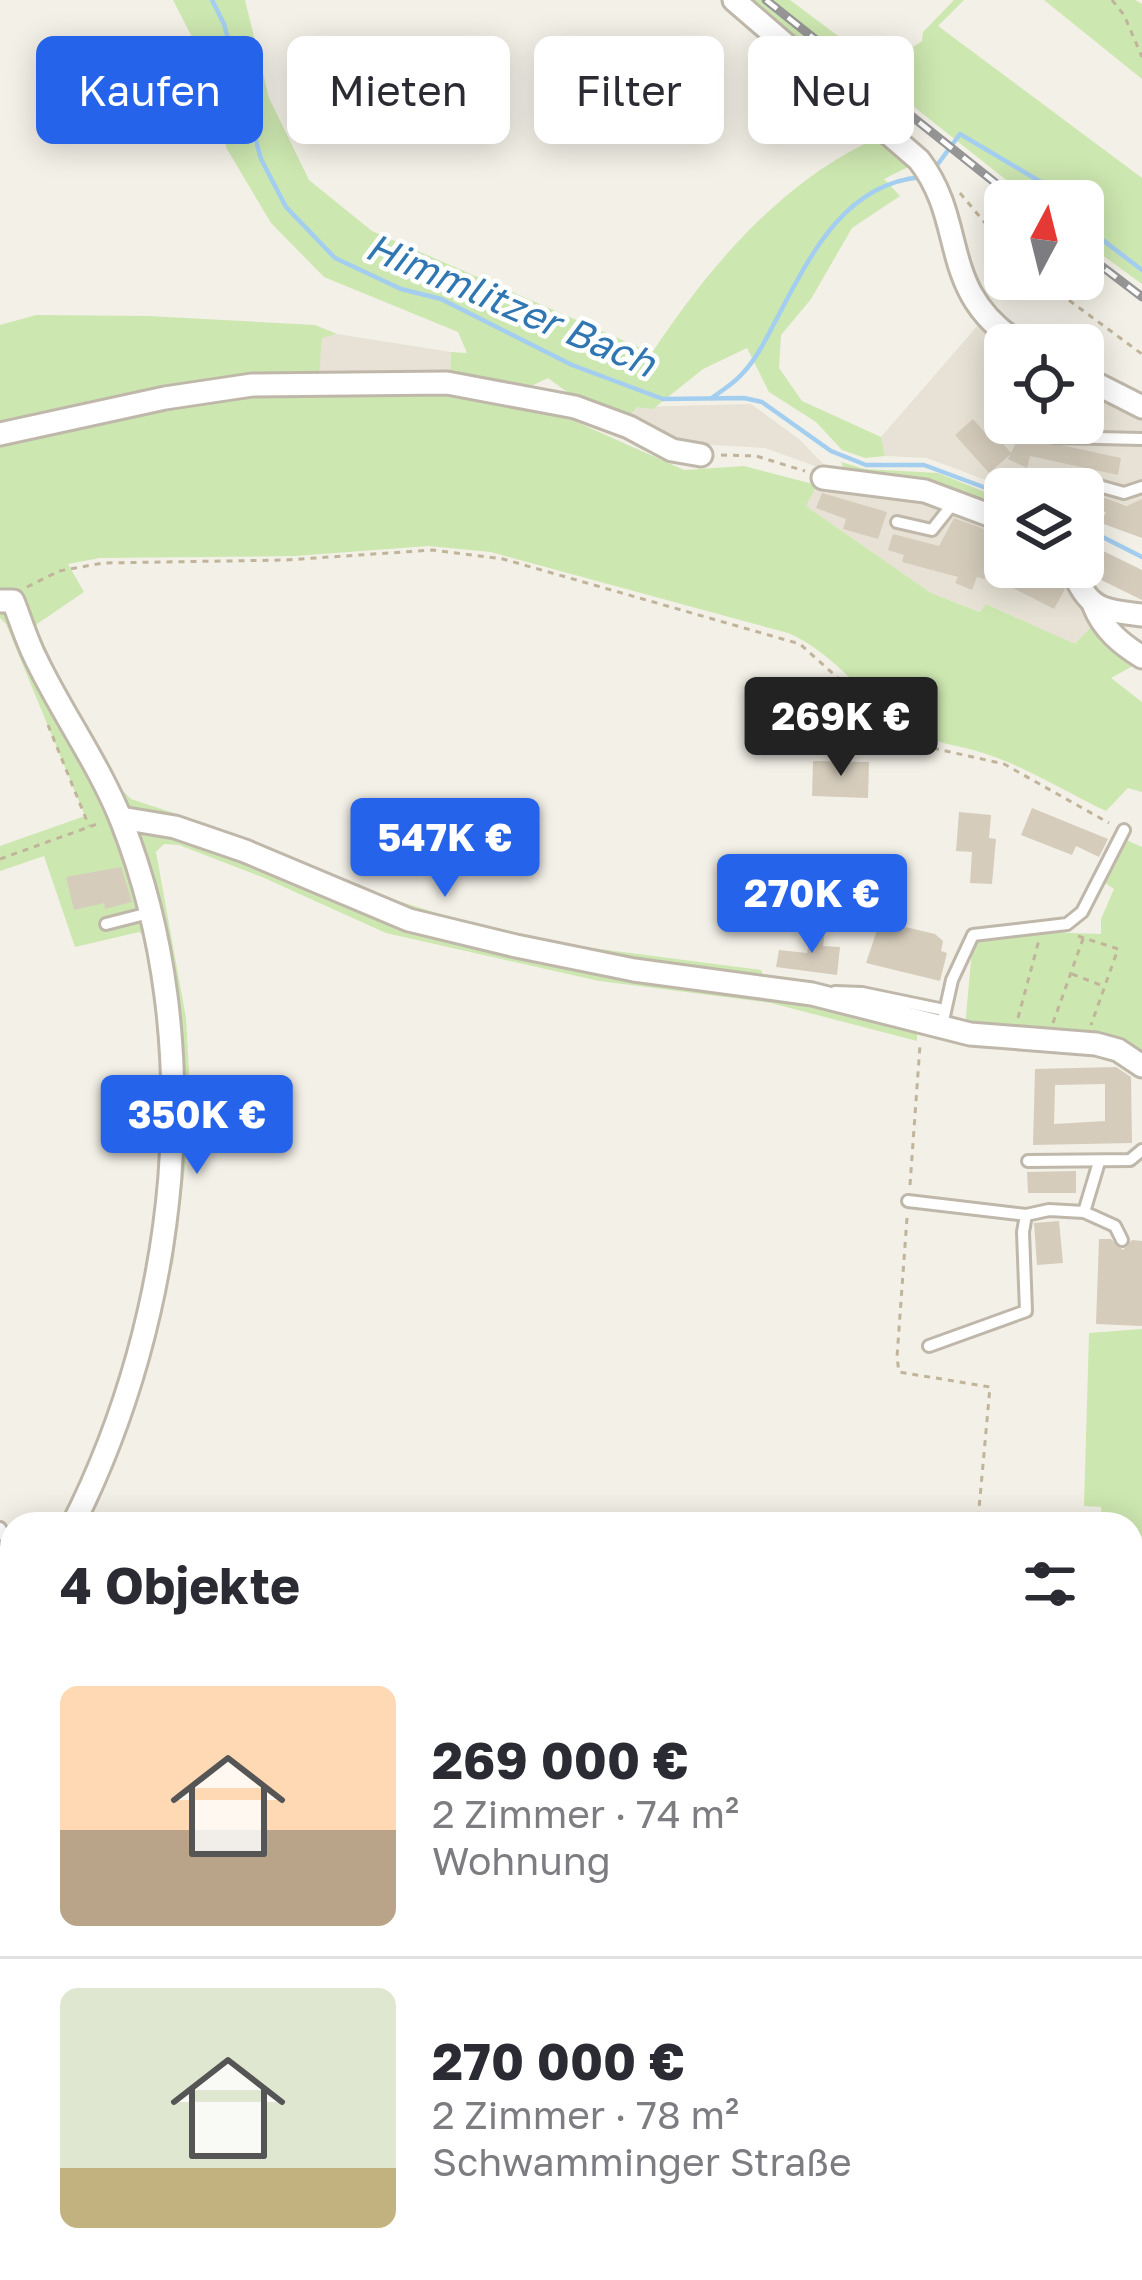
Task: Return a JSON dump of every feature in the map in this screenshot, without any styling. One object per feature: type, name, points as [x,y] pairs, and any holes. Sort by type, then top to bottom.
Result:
[{"type":"street","points":[[734,0],[931,178],[958,267],[978,308],[996,324]]},
{"type":"street","points":[[0,434],[165,398],[252,385],[448,383],[575,407],[629,427],[672,450],[701,455]]},
{"type":"street","points":[[1104,388],[1142,407]]},
{"type":"street","points":[[823,478],[925,491],[984,513]]},
{"type":"street","points":[[1080,588],[1094,606],[1142,615]]},
{"type":"street","points":[[6,601],[121,818],[152,913],[171,1017],[173,1120],[151,1294],[114,1429],[78,1512]]},
{"type":"street","points":[[1094,606],[1119,641],[1142,657]]},
{"type":"street","points":[[121,818],[175,827],[245,851],[391,913],[450,931],[589,962],[812,994],[936,1021],[1096,1044],[1118,1050],[1142,1066]]},
{"type":"lane","points":[[1104,439],[1142,440]]},
{"type":"lane","points":[[1104,487],[1124,493],[1142,488]]},
{"type":"lane","points":[[897,522],[932,530],[955,501]]},
{"type":"lane","points":[[936,1021],[973,935],[1067,924],[1082,912],[1124,830]]},
{"type":"lane","points":[[106,924],[152,913]]},
{"type":"lane","points":[[1028,1161],[1130,1160],[1142,1150]]},
{"type":"lane","points":[[1084,1212],[1099,1162]]},
{"type":"lane","points":[[908,1201],[1026,1215],[1049,1210],[1084,1212],[1115,1226],[1123,1240]]},
{"type":"lane","points":[[929,1346],[1026,1311],[1026,1215]]},
{"type":"path","points":[[1112,0],[1124,15],[1142,57]]},
{"type":"path","points":[[931,178],[954,187],[984,222]]},
{"type":"path","points":[[1068,300],[1142,355]]},
{"type":"path","points":[[701,455],[756,456],[823,478]]},
{"type":"path","points":[[6,601],[59,572],[103,562],[286,560],[411,550],[477,554],[800,644],[872,710],[911,737],[938,749],[1004,764],[1124,830]]},
{"type":"path","points":[[0,859],[121,818]]},
{"type":"path","points":[[1017,1020],[1041,932]]},
{"type":"path","points":[[1062,937],[1084,936],[1118,949],[1091,1026]]},
{"type":"path","points":[[1052,1023],[1084,936]]},
{"type":"path","points":[[1071,974],[1105,986]]},
{"type":"path","points":[[936,1021],[908,1201],[896,1357],[899,1372],[990,1387],[979,1512]]},
{"type":"shaded area","points":[[979,324],[984,328],[984,444],[1104,444],[1104,393],[1142,412],[1142,499],[1130,506],[1110,500],[1104,514],[1104,468],[984,468],[984,479],[927,458],[885,456],[881,437]]},
{"type":"shaded area","points":[[337,334],[451,352],[450,375],[318,376],[322,338]]},
{"type":"shaded area","points":[[751,404],[799,439],[831,472],[765,448],[680,443],[628,418],[637,407]]},
{"type":"shaded area","points":[[817,485],[912,496],[984,522],[984,588],[1073,588],[1091,627],[1075,645],[987,604],[981,612],[931,593],[806,506]]},
{"type":"green space","points":[[173,0],[245,0],[254,36],[191,36]]},
{"type":"green space","points":[[723,0],[790,0],[838,36],[765,36]]},
{"type":"green space","points":[[954,0],[964,0],[938,26],[1142,178],[1142,284],[1104,256],[1104,180],[1006,180],[914,107],[914,46]]},
{"type":"green space","points":[[1044,0],[1135,0],[1142,4],[1142,79]]},
{"type":"green space","points":[[263,74],[287,144],[291,144],[309,180],[372,231],[652,353],[724,257],[782,200],[847,154],[866,144],[890,144],[910,166],[884,179],[900,196],[852,228],[811,299],[781,335],[779,368],[802,401],[881,437],[885,456],[865,458],[842,450],[816,422],[769,392],[747,348],[703,369],[653,409],[637,407],[628,418],[578,400],[548,378],[527,388],[450,375],[451,352],[467,353],[458,332],[324,277],[271,223],[225,144],[263,144]]},
{"type":"green space","points":[[36,315],[315,325],[337,334],[322,338],[318,388],[449,395],[572,420],[684,470],[744,466],[817,485],[806,506],[931,593],[980,612],[986,604],[1075,644],[1091,627],[1110,646],[1140,662],[1111,678],[1142,702],[1142,792],[1128,788],[1106,811],[1004,761],[911,730],[821,653],[788,633],[491,552],[428,546],[295,556],[100,558],[68,564],[84,592],[37,624],[37,629],[113,781],[131,799],[207,824],[372,893],[479,926],[569,945],[761,970],[772,997],[819,1004],[917,1032],[917,1041],[771,1003],[599,981],[386,933],[262,877],[179,845],[164,844],[156,852],[186,1018],[190,1126],[173,1265],[164,1262],[146,1271],[163,1083],[160,1020],[147,937],[139,932],[75,947],[44,856],[0,871],[0,846],[85,816],[0,618],[0,325]]},
{"type":"green space","points":[[841,462],[865,469],[938,473],[984,492],[984,504],[915,477],[848,478]]},
{"type":"green space","points":[[1124,839],[1142,847],[1142,1058],[1096,1032],[965,1027],[973,939],[1041,932],[1101,934],[1101,919],[1114,889],[1105,883]]},
{"type":"green space","points":[[1142,1329],[1142,1512],[1101,1512],[1101,1507],[1084,1506],[1089,1333]]},
{"type":"building","points":[[973,419],[984,432],[984,444],[1003,444],[1011,453],[1015,444],[1056,444],[1121,458],[1118,475],[1104,468],[1030,456],[1027,468],[1008,459],[1011,454],[995,468],[985,468],[955,435]]},
{"type":"building","points":[[822,493],[887,512],[878,539],[843,529],[846,519],[816,508]]},
{"type":"building","points":[[1104,498],[1127,506],[1142,499],[1142,538],[1104,524]]},
{"type":"building","points":[[954,518],[984,529],[984,579],[977,577],[972,590],[955,583],[958,577],[902,562],[904,555],[888,550],[893,534],[939,546]]},
{"type":"building","points":[[1104,551],[1142,570],[1142,600],[1104,581]]},
{"type":"building","points":[[1013,588],[1064,588],[1054,609]]},
{"type":"building","points":[[813,761],[869,762],[868,798],[812,796]]},
{"type":"building","points":[[1032,808],[1108,839],[1099,857],[1076,846],[1072,855],[1021,835]]},
{"type":"building","points":[[959,812],[991,815],[989,838],[996,839],[992,884],[970,883],[972,852],[956,851]]},
{"type":"building","points":[[121,867],[132,902],[74,910],[66,877]]},
{"type":"building","points":[[880,921],[935,934],[943,941],[941,951],[947,953],[940,981],[866,963]]},
{"type":"building","points":[[811,928],[825,930],[823,946],[840,947],[837,975],[776,967],[779,950],[807,953]]},
{"type":"building","points":[[1116,1067],[1131,1077],[1132,1143],[1033,1145],[1035,1069]],"holes":[[[1105,1084],[1105,1121],[1054,1124],[1055,1085]]]},
{"type":"building","points":[[1076,1171],[1076,1193],[1028,1193],[1027,1172]]},
{"type":"building","points":[[1059,1221],[1063,1263],[1037,1265],[1034,1223]]},
{"type":"building","points":[[1099,1239],[1111,1239],[1123,1250],[1132,1240],[1142,1241],[1142,1326],[1096,1324]]},
{"type":"waterway","name":"Himmlitzer Bach","points":[[212,0],[224,24],[261,159],[286,207],[335,258],[401,289],[441,299],[572,365],[663,399],[762,402],[831,451],[866,465],[924,465],[984,487]]},
{"type":"waterway","points":[[935,168],[960,134],[1038,180]]},
{"type":"waterway","points":[[712,398],[751,363],[832,228],[870,194],[921,177]]},
{"type":"waterway","points":[[1104,241],[1142,270]]},
{"type":"waterway","name":"Himmlitzer Bach","points":[[1104,538],[1142,557]]},
{"type":"railway","points":[[766,0],[992,180]]},
{"type":"railway","points":[[1104,268],[1142,297]]}]
